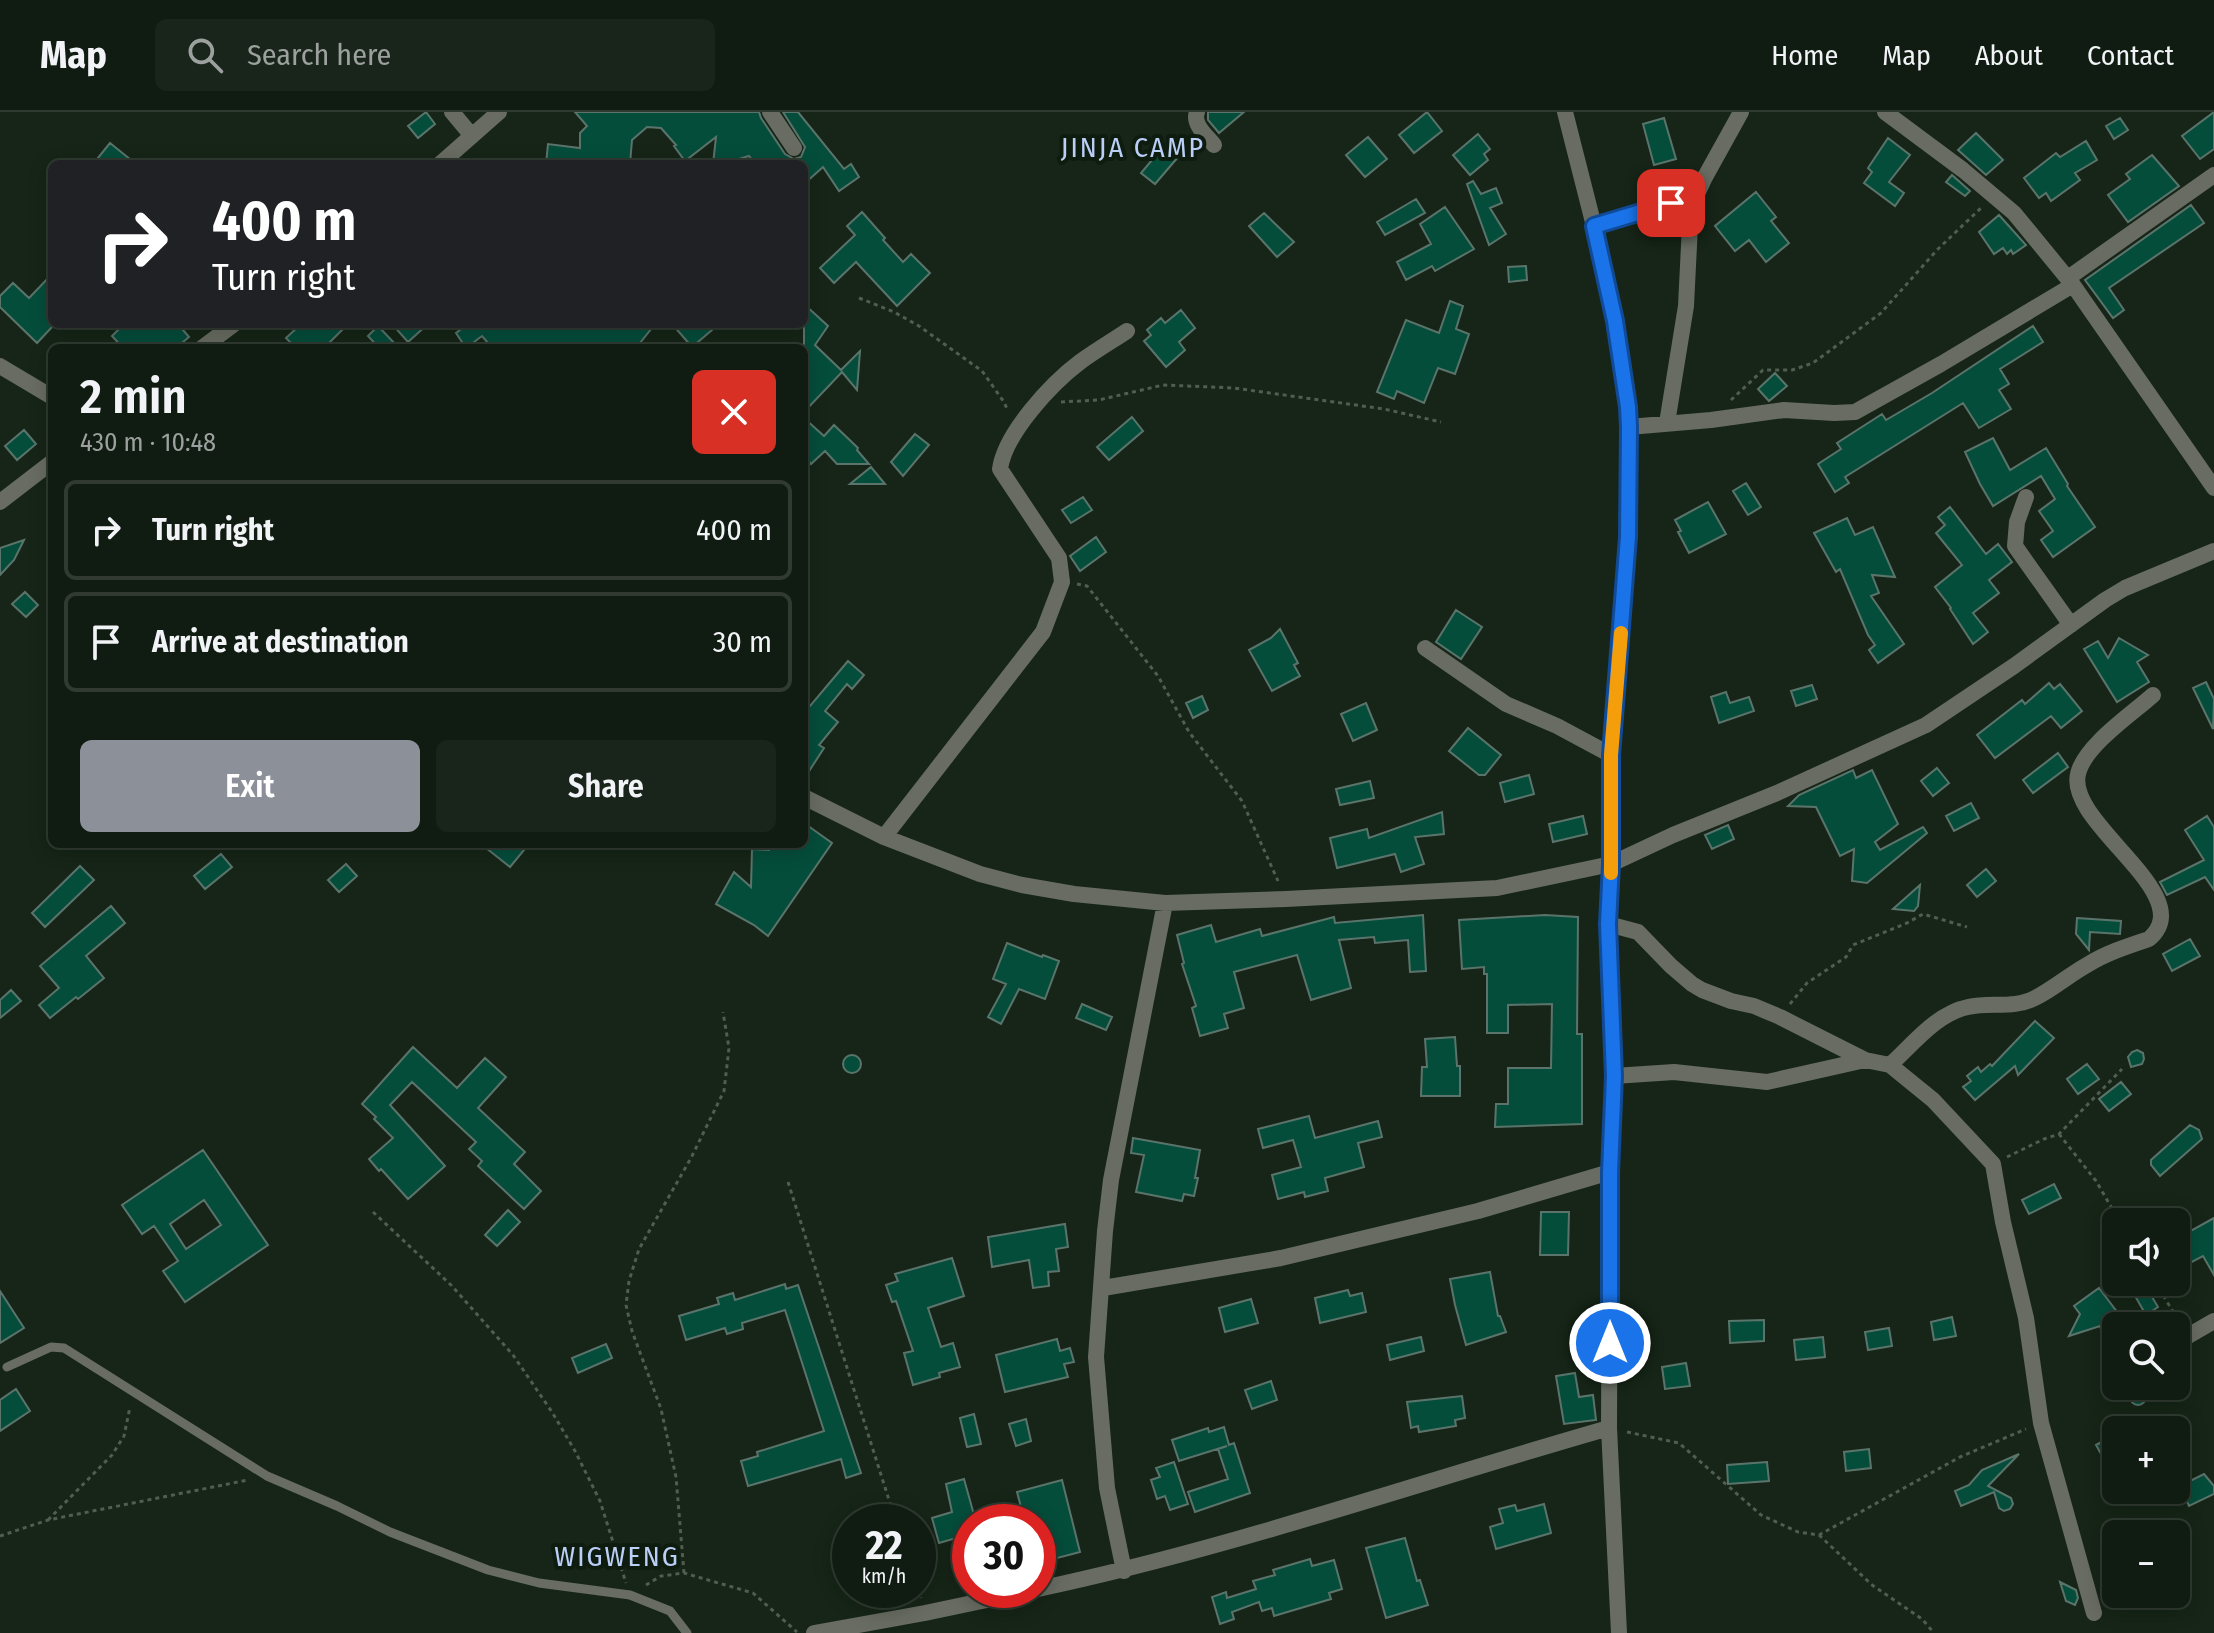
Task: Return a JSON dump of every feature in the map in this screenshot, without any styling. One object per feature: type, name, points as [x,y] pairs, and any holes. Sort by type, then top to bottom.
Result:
[{"type":"street","points":[[452,112],[472,136]]},
{"type":"street","points":[[445,160],[499,112]]},
{"type":"street","points":[[770,112],[794,148]]},
{"type":"street","points":[[1197,112],[1196,122],[1214,145]]},
{"type":"street","points":[[1565,112],[1615,321],[1629,427],[1628,537],[1611,755],[1608,924],[1614,1076],[1610,1172],[1609,1428],[1619,1633]]},
{"type":"street","points":[[1667,423],[1686,306],[1689,240],[1696,196],[1741,112]]},
{"type":"street","points":[[1885,112],[1995,195],[2014,213],[2071,282],[2214,488]]},
{"type":"street","points":[[1629,427],[1784,410],[1855,412],[1941,364],[2071,282],[2214,175]]},
{"type":"street","points":[[1594,226],[1696,196]]},
{"type":"street","points":[[207,344],[229,328]]},
{"type":"street","points":[[884,837],[1043,632],[1062,582],[1059,558],[1000,469],[1001,458],[1015,430],[1037,403],[1079,363],[1127,331]]},
{"type":"street","points":[[0,366],[48,395]]},
{"type":"street","points":[[0,502],[48,465]]},
{"type":"street","points":[[2026,497],[2017,522],[2015,546],[2071,625]]},
{"type":"street","points":[[808,799],[884,837],[980,874],[1074,894],[1165,903],[1497,888],[1611,864],[1926,725],[2125,588],[2213,554]]},
{"type":"street","points":[[1425,648],[1506,704],[1557,726],[1611,755]]},
{"type":"street","points":[[1890,1065],[1939,1020],[1956,1011],[1969,1006],[2021,1004],[2088,964],[2149,939],[2154,934],[2160,915],[2158,899],[2143,875],[2100,828],[2076,788],[2077,774],[2091,749],[2153,695]]},
{"type":"street","points":[[1124,1571],[1107,1488],[1096,1357],[1111,1180],[1165,903]]},
{"type":"street","points":[[1608,924],[1638,932],[1671,966],[1702,990],[1780,1017],[1865,1060],[1890,1065],[1933,1100],[1993,1164],[2026,1318],[2041,1423],[2094,1613]]},
{"type":"street","points":[[1614,1076],[1674,1072],[1767,1082],[1865,1060]]},
{"type":"street","points":[[1103,1288],[1281,1258],[1478,1211],[1610,1172]]},
{"type":"street","points":[[2190,1335],[2214,1321]]},
{"type":"street","points":[[1056,1586],[1124,1571],[1235,1540],[1609,1428]]},
{"type":"street","points":[[814,1633],[952,1607]]},
{"type":"lane","points":[[7,1367],[51,1347],[64,1348],[267,1476],[390,1532],[488,1570],[539,1583],[630,1595],[670,1611],[687,1633]]},
{"type":"path","points":[[1711,420],[1763,370],[1792,370],[1813,363],[1881,313],[1937,250],[1995,195]]},
{"type":"path","points":[[859,298],[919,326],[982,371],[1004,402],[1015,430]]},
{"type":"path","points":[[1037,403],[1099,400],[1163,385],[1234,388],[1384,409],[1441,422]]},
{"type":"path","points":[[1062,582],[1087,586],[1158,676],[1189,732],[1242,801],[1286,899]]},
{"type":"path","points":[[1780,1017],[1807,983],[1846,957],[1853,945],[1923,914],[1967,927]]},
{"type":"path","points":[[684,1573],[676,1477],[661,1409],[632,1331],[626,1305],[629,1281],[639,1249],[691,1158],[724,1091],[729,1048],[723,1012]]},
{"type":"path","points":[[1993,1164],[2059,1134],[2122,1069]]},
{"type":"path","points":[[2059,1134],[2096,1181],[2112,1208]]},
{"type":"path","points":[[788,1182],[890,1504]]},
{"type":"path","points":[[373,1212],[451,1285],[513,1355],[544,1401],[575,1451],[600,1501],[630,1595],[661,1576],[684,1573],[753,1593],[798,1633]]},
{"type":"path","points":[[48,1520],[112,1455],[124,1436],[133,1391]]},
{"type":"path","points":[[1819,1535],[1960,1457],[2041,1423]]},
{"type":"path","points":[[1609,1428],[1679,1443],[1761,1515],[1798,1532],[1819,1535],[1872,1585],[1922,1619],[1934,1633]]},
{"type":"path","points":[[0,1536],[48,1520],[267,1476]]},
{"type":"building","points":[[426,112],[435,124],[418,138],[408,126]]},
{"type":"building","points":[[575,112],[759,112],[785,154],[794,159],[801,157],[805,147],[783,112],[798,112],[844,169],[851,164],[859,177],[839,191],[823,167],[808,180],[808,160],[752,160],[749,156],[736,160],[713,160],[716,137],[684,160],[661,128],[647,127],[632,140],[630,160],[546,160],[548,144],[580,148],[580,133],[587,126]]},
{"type":"building","points":[[1208,112],[1244,112],[1219,133],[1208,120]]},
{"type":"building","points":[[1427,112],[1442,131],[1414,153],[1399,135]]},
{"type":"building","points":[[2214,112],[2214,149],[2200,159],[2182,136]]},
{"type":"building","points":[[1664,118],[1676,159],[1654,165],[1643,124]]},
{"type":"building","points":[[2120,118],[2128,130],[2114,139],[2106,126]]},
{"type":"building","points":[[1976,133],[2003,160],[1986,175],[1958,150]]},
{"type":"building","points":[[1478,134],[1490,149],[1484,154],[1488,160],[1470,175],[1453,155]]},
{"type":"building","points":[[1368,137],[1387,159],[1365,177],[1346,155]]},
{"type":"building","points":[[1888,138],[1910,155],[1889,182],[1904,193],[1895,206],[1864,183],[1872,172],[1868,168]]},
{"type":"building","points":[[2086,141],[2097,160],[2075,173],[2080,180],[2051,201],[2046,193],[2039,198],[2024,178],[2056,153],[2060,157]]},
{"type":"building","points":[[110,143],[131,160],[96,160]]},
{"type":"building","points":[[1162,148],[1179,156],[1155,184],[1141,173]]},
{"type":"building","points":[[2152,155],[2179,186],[2128,222],[2108,195],[2130,179],[2126,174]]},
{"type":"building","points":[[1952,175],[1970,191],[1965,196],[1946,182]]},
{"type":"building","points":[[1473,181],[1481,194],[1496,188],[1502,203],[1490,208],[1506,234],[1489,245],[1467,184]]},
{"type":"building","points":[[1756,192],[1776,217],[1771,221],[1789,243],[1766,262],[1749,240],[1735,251],[1715,226]]},
{"type":"building","points":[[1416,199],[1425,213],[1385,235],[1377,222]]},
{"type":"building","points":[[2191,205],[2204,223],[2109,288],[2124,310],[2113,318],[2085,280]]},
{"type":"building","points":[[1445,207],[1474,249],[1435,271],[1432,266],[1406,280],[1397,262],[1431,244],[1420,224]]},
{"type":"building","points":[[862,212],[903,262],[911,254],[930,273],[897,306],[856,262],[834,283],[820,268],[855,235],[847,226]]},
{"type":"building","points":[[1264,213],[1294,242],[1277,257],[1249,226]]},
{"type":"building","points":[[1999,215],[2026,245],[2013,254],[2011,250],[2007,254],[2003,248],[1994,254],[1979,232]]},
{"type":"building","points":[[1526,266],[1527,280],[1509,282],[1508,267]]},
{"type":"building","points":[[48,278],[48,328],[51,328],[37,343],[0,307],[0,296],[13,283],[29,298]]},
{"type":"building","points":[[1450,301],[1463,306],[1456,329],[1469,334],[1455,374],[1438,368],[1424,403],[1397,391],[1394,399],[1377,392],[1406,320],[1439,333]]},
{"type":"building","points":[[808,308],[828,326],[815,345],[841,370],[860,351],[857,390],[842,372],[808,408],[808,344],[804,344]]},
{"type":"building","points":[[1181,310],[1195,328],[1179,342],[1185,350],[1166,367],[1144,341],[1151,335],[1147,330],[1161,318],[1165,323]]},
{"type":"building","points":[[2033,326],[2043,342],[2000,369],[2009,384],[1999,390],[2011,409],[1979,428],[1963,403],[1845,477],[1849,483],[1835,492],[1818,464],[1841,449],[1837,443],[1882,414],[1886,420],[1932,393]]},
{"type":"building","points":[[120,328],[181,328],[189,337],[181,344],[119,344],[112,336]]},
{"type":"building","points":[[297,328],[344,328],[328,344],[292,344],[286,338]]},
{"type":"building","points":[[380,328],[395,344],[375,344],[368,336]]},
{"type":"building","points":[[396,328],[424,328],[408,342]]},
{"type":"building","points":[[463,328],[652,328],[639,344],[500,344],[488,343],[482,336],[471,344],[463,344],[456,333]]},
{"type":"building","points":[[675,328],[714,328],[696,344],[689,344]]},
{"type":"building","points":[[1775,373],[1787,386],[1769,401],[1758,389]]},
{"type":"building","points":[[1132,417],[1143,431],[1109,460],[1097,447]]},
{"type":"building","points":[[808,422],[824,436],[834,425],[858,448],[869,464],[837,464],[825,451],[811,464],[808,461]]},
{"type":"building","points":[[24,430],[36,444],[17,460],[5,446]]},
{"type":"building","points":[[915,434],[929,445],[903,476],[891,462]]},
{"type":"building","points":[[1993,438],[2010,470],[2046,448],[2095,527],[2053,557],[2041,540],[2053,531],[2039,511],[2055,499],[2041,476],[1993,506],[1965,452]]},
{"type":"building","points":[[871,467],[885,484],[850,484]]},
{"type":"building","points":[[1746,483],[1761,507],[1748,515],[1733,491]]},
{"type":"building","points":[[1083,497],[1092,510],[1071,523],[1062,510]]},
{"type":"building","points":[[1708,502],[1726,534],[1689,553],[1675,520]]},
{"type":"building","points":[[1950,507],[1986,554],[1998,544],[2012,562],[1989,580],[1999,593],[1973,613],[1988,632],[1973,644],[1935,587],[1962,565],[1936,533],[1945,525],[1938,517]]},
{"type":"building","points":[[1847,518],[1855,535],[1873,527],[1895,577],[1872,575],[1879,593],[1871,596],[1904,644],[1878,663],[1869,650],[1875,645],[1840,569],[1836,572],[1814,533]]},
{"type":"building","points":[[1096,537],[1106,552],[1080,571],[1070,556]]},
{"type":"building","points":[[24,540],[14,560],[0,575],[0,548]]},
{"type":"building","points":[[25,592],[38,605],[26,617],[12,604]]},
{"type":"building","points":[[1456,610],[1482,627],[1461,659],[1436,642]]},
{"type":"building","points":[[1280,629],[1298,663],[1294,665],[1300,676],[1272,691],[1249,650],[1271,638]]},
{"type":"building","points":[[2119,638],[2148,655],[2137,662],[2149,682],[2117,702],[2084,649],[2098,641],[2108,658]]},
{"type":"building","points":[[848,661],[864,675],[852,689],[847,684],[825,711],[838,722],[819,745],[824,748],[808,773],[808,708]]},
{"type":"building","points":[[2206,682],[2214,699],[2213,729],[2193,688]]},
{"type":"building","points":[[2049,683],[2054,689],[2060,684],[2082,711],[2061,728],[2051,716],[1995,758],[1977,735],[2022,700],[2025,704]]},
{"type":"building","points":[[1812,685],[1817,699],[1796,706],[1791,691]]},
{"type":"building","points":[[1726,692],[1730,703],[1749,697],[1754,711],[1719,723],[1711,697]]},
{"type":"building","points":[[1202,696],[1208,710],[1193,718],[1186,703]]},
{"type":"building","points":[[1366,703],[1377,730],[1353,741],[1341,714]]},
{"type":"building","points":[[1468,728],[1501,755],[1485,775],[1479,775],[1449,751]]},
{"type":"building","points":[[2058,753],[2068,767],[2033,793],[2023,780]]},
{"type":"building","points":[[1937,768],[1949,783],[1933,796],[1921,781]]},
{"type":"building","points":[[1853,770],[1856,778],[1872,770],[1898,824],[1875,842],[1880,850],[1923,827],[1927,833],[1867,883],[1852,881],[1854,849],[1840,856],[1816,807],[1788,806],[1799,795]]},
{"type":"building","points":[[1529,775],[1534,794],[1505,802],[1500,783]]},
{"type":"building","points":[[1370,781],[1374,798],[1340,805],[1336,789]]},
{"type":"building","points":[[1971,803],[1979,818],[1954,831],[1946,816]]},
{"type":"building","points":[[1442,812],[1444,834],[1415,837],[1424,864],[1401,872],[1395,854],[1337,868],[1330,838],[1367,829],[1369,838]]},
{"type":"building","points":[[1583,816],[1587,834],[1553,842],[1549,824]]},
{"type":"building","points":[[2207,816],[2214,827],[2214,890],[2205,877],[2167,895],[2160,882],[2204,860],[2185,830]]},
{"type":"building","points":[[1728,825],[1734,839],[1712,849],[1705,835]]},
{"type":"building","points":[[808,826],[832,843],[768,936],[716,904],[734,872],[751,887],[752,849],[808,848]]},
{"type":"building","points":[[486,848],[526,848],[510,867]]},
{"type":"building","points":[[221,854],[232,867],[205,889],[194,876]]},
{"type":"building","points":[[346,864],[357,876],[339,892],[328,880]]},
{"type":"building","points":[[80,866],[94,880],[45,927],[32,913]]},
{"type":"building","points":[[1986,869],[1996,881],[1977,897],[1967,885]]},
{"type":"building","points":[[1920,885],[1918,906],[1914,911],[1893,909]]},
{"type":"building","points":[[111,906],[125,923],[86,956],[104,978],[50,1018],[39,1005],[59,988],[40,966]]},
{"type":"building","points":[[1423,915],[1426,971],[1410,972],[1408,940],[1375,943],[1374,937],[1339,940],[1351,988],[1311,1000],[1297,955],[1234,972],[1244,1008],[1224,1014],[1228,1028],[1200,1036],[1192,1008],[1196,1006],[1182,964],[1177,935],[1211,925],[1216,942],[1260,929],[1262,936],[1334,917],[1335,923]]},
{"type":"building","points":[[1545,915],[1578,917],[1577,1034],[1582,1034],[1582,1124],[1495,1127],[1496,1104],[1508,1104],[1508,1068],[1551,1068],[1552,1004],[1508,1005],[1508,1033],[1487,1033],[1487,974],[1484,974],[1484,967],[1462,969],[1459,920]]},
{"type":"building","points":[[2077,918],[2121,921],[2120,934],[2090,932],[2089,950],[2076,934]]},
{"type":"building","points":[[2190,939],[2200,956],[2172,971],[2163,954]]},
{"type":"building","points":[[1007,943],[1059,961],[1045,999],[1019,989],[1001,1024],[988,1017],[1006,984],[993,979]]},
{"type":"building","points":[[11,990],[21,1001],[0,1018],[0,1000]]},
{"type":"building","points":[[1082,1004],[1112,1017],[1106,1030],[1076,1018]]},
{"type":"building","points":[[2035,1021],[2054,1038],[2018,1075],[2015,1066],[1975,1100],[1963,1087],[1971,1081],[1967,1076],[1978,1067],[1981,1072],[1990,1064],[1992,1066]]},
{"type":"building","points":[[1455,1037],[1457,1066],[1460,1066],[1460,1096],[1421,1096],[1422,1067],[1427,1067],[1425,1039]]},
{"type":"building","points":[[413,1047],[457,1088],[485,1058],[506,1077],[478,1108],[525,1152],[514,1164],[541,1191],[524,1209],[478,1166],[482,1161],[469,1149],[476,1142],[412,1082],[390,1105],[445,1166],[408,1199],[369,1159],[393,1138],[362,1104]]},
{"type":"building","points":[[2137,1050],[2143,1053],[2144,1059],[2142,1064],[2131,1067],[2128,1057]]},
{"type":"building","points":[[852,1055],[861,1064],[852,1073],[843,1064]]},
{"type":"building","points":[[2087,1064],[2099,1079],[2078,1094],[2067,1079]]},
{"type":"building","points":[[2121,1082],[2131,1094],[2109,1111],[2099,1099]]},
{"type":"building","points":[[1309,1116],[1315,1138],[1378,1121],[1382,1137],[1358,1143],[1364,1167],[1325,1178],[1328,1191],[1305,1197],[1304,1192],[1278,1199],[1272,1175],[1301,1167],[1293,1140],[1263,1148],[1258,1129]]},
{"type":"building","points":[[2190,1125],[2199,1130],[2202,1139],[2160,1176],[2151,1165],[2151,1160]]},
{"type":"building","points":[[1133,1138],[1200,1150],[1194,1196],[1184,1194],[1182,1201],[1136,1192],[1144,1155],[1131,1153]]},
{"type":"building","points":[[203,1150],[268,1245],[185,1302],[163,1271],[178,1261],[154,1226],[142,1234],[122,1205]],"holes":[[[204,1200],[221,1225],[186,1249],[170,1224]]]},
{"type":"building","points":[[2054,1184],[2061,1198],[2029,1214],[2022,1200]]},
{"type":"building","points":[[508,1210],[520,1222],[497,1246],[485,1235]]},
{"type":"building","points":[[1541,1212],[1569,1212],[1568,1255],[1540,1255]]},
{"type":"building","points":[[2214,1218],[2214,1275],[2203,1256],[2190,1263],[2190,1231]]},
{"type":"building","points":[[1065,1224],[1068,1247],[1056,1249],[1059,1271],[1048,1272],[1049,1286],[1033,1288],[1029,1260],[992,1267],[988,1237]]},
{"type":"building","points":[[952,1258],[964,1296],[928,1308],[941,1347],[953,1343],[960,1367],[913,1385],[904,1353],[913,1351],[896,1301],[892,1302],[886,1285],[898,1281],[895,1274]]},
{"type":"building","points":[[1490,1272],[1498,1316],[1506,1332],[1466,1345],[1450,1279]]},
{"type":"building","points":[[785,1284],[786,1289],[798,1285],[861,1473],[846,1478],[841,1459],[748,1486],[741,1461],[758,1456],[757,1452],[824,1431],[785,1310],[742,1323],[743,1329],[727,1334],[725,1328],[686,1340],[679,1316],[719,1304],[717,1298],[733,1293],[735,1300]]},
{"type":"building","points":[[2099,1288],[2102,1296],[2117,1312],[2102,1312],[2102,1333],[2100,1326],[2069,1336],[2080,1314],[2074,1306]]},
{"type":"building","points":[[1348,1290],[1350,1296],[1362,1293],[1366,1312],[1320,1323],[1315,1298]]},
{"type":"building","points":[[0,1291],[24,1328],[0,1343]]},
{"type":"building","points":[[2135,1296],[2151,1296],[2158,1307],[2144,1312]]},
{"type":"building","points":[[1251,1299],[1258,1323],[1225,1332],[1219,1308]]},
{"type":"building","points":[[1952,1317],[1956,1336],[1934,1340],[1931,1322]]},
{"type":"building","points":[[1764,1320],[1764,1341],[1730,1343],[1729,1321]]},
{"type":"building","points":[[1889,1328],[1892,1346],[1868,1350],[1865,1332]]},
{"type":"building","points":[[1421,1337],[1424,1351],[1390,1360],[1387,1345]]},
{"type":"building","points":[[1823,1337],[1825,1357],[1796,1360],[1794,1340]]},
{"type":"building","points":[[1057,1339],[1060,1351],[1070,1348],[1074,1362],[1064,1364],[1068,1377],[1005,1392],[996,1355]]},
{"type":"building","points":[[606,1344],[612,1358],[578,1373],[572,1358]]},
{"type":"building","points":[[1686,1363],[1690,1386],[1665,1389],[1662,1367]]},
{"type":"building","points":[[1575,1373],[1579,1397],[1593,1395],[1596,1420],[1564,1424],[1556,1376]]},
{"type":"building","points":[[1271,1381],[1277,1400],[1252,1409],[1245,1390]]},
{"type":"building","points":[[16,1389],[30,1411],[0,1431],[0,1400]]},
{"type":"building","points":[[1462,1396],[1465,1418],[1455,1420],[1456,1426],[1419,1432],[1418,1426],[1411,1428],[1407,1402]]},
{"type":"building","points":[[974,1414],[981,1444],[967,1447],[960,1418]]},
{"type":"building","points":[[1026,1419],[1031,1441],[1016,1446],[1009,1424]]},
{"type":"building","points":[[1224,1427],[1229,1445],[1234,1443],[1250,1493],[1195,1512],[1188,1492],[1228,1479],[1218,1449],[1227,1446],[1179,1461],[1172,1440],[1208,1428],[1209,1432]]},
{"type":"building","points":[[2102,1442],[2102,1456],[2096,1445]]},
{"type":"building","points":[[1869,1449],[1871,1468],[1846,1471],[1844,1452]]},
{"type":"building","points":[[2019,1454],[1988,1486],[2011,1498],[2013,1504],[2010,1509],[2004,1511],[1999,1508],[1994,1492],[1961,1506],[1955,1491],[1969,1485],[1982,1470]]},
{"type":"building","points":[[1174,1462],[1188,1504],[1170,1510],[1165,1496],[1157,1499],[1151,1480],[1160,1477],[1156,1468]]},
{"type":"building","points":[[1767,1462],[1769,1481],[1728,1484],[1727,1465]]},
{"type":"building","points":[[2204,1474],[2214,1486],[2214,1494],[2189,1506],[2190,1481]]},
{"type":"building","points":[[964,1479],[971,1504],[952,1504],[952,1512],[946,1484]]},
{"type":"building","points":[[1062,1480],[1080,1552],[1056,1558],[1056,1504],[1020,1504],[1017,1492]]},
{"type":"building","points":[[1544,1504],[1551,1533],[1496,1549],[1490,1527],[1503,1523],[1499,1509],[1515,1505],[1517,1511]]},
{"type":"building","points":[[952,1512],[952,1539],[939,1543],[936,1517]]},
{"type":"building","points":[[1405,1538],[1417,1581],[1420,1580],[1428,1605],[1386,1618],[1366,1548]]},
{"type":"building","points":[[1310,1559],[1312,1566],[1334,1560],[1342,1589],[1329,1593],[1331,1599],[1274,1616],[1272,1608],[1262,1611],[1259,1602],[1232,1612],[1234,1619],[1220,1624],[1212,1597],[1226,1592],[1227,1598],[1256,1589],[1253,1581],[1275,1575],[1273,1570]]},
{"type":"building","points":[[2060,1582],[2076,1590],[2078,1598],[2075,1605],[2066,1601]]},
{"type":"slow traffic","points":[[1611,873],[1611,755],[1621,633]]},
{"type":"district","name":"JINJA CAMP","points":[[1133,147]]},
{"type":"district","name":"WIGWENG","points":[[617,1556]]},
{"type":"route","points":[[1610,1343],[1610,1172],[1614,1076],[1608,924],[1611,755],[1628,537],[1629,427],[1615,321],[1594,226],[1671,203]]}]
